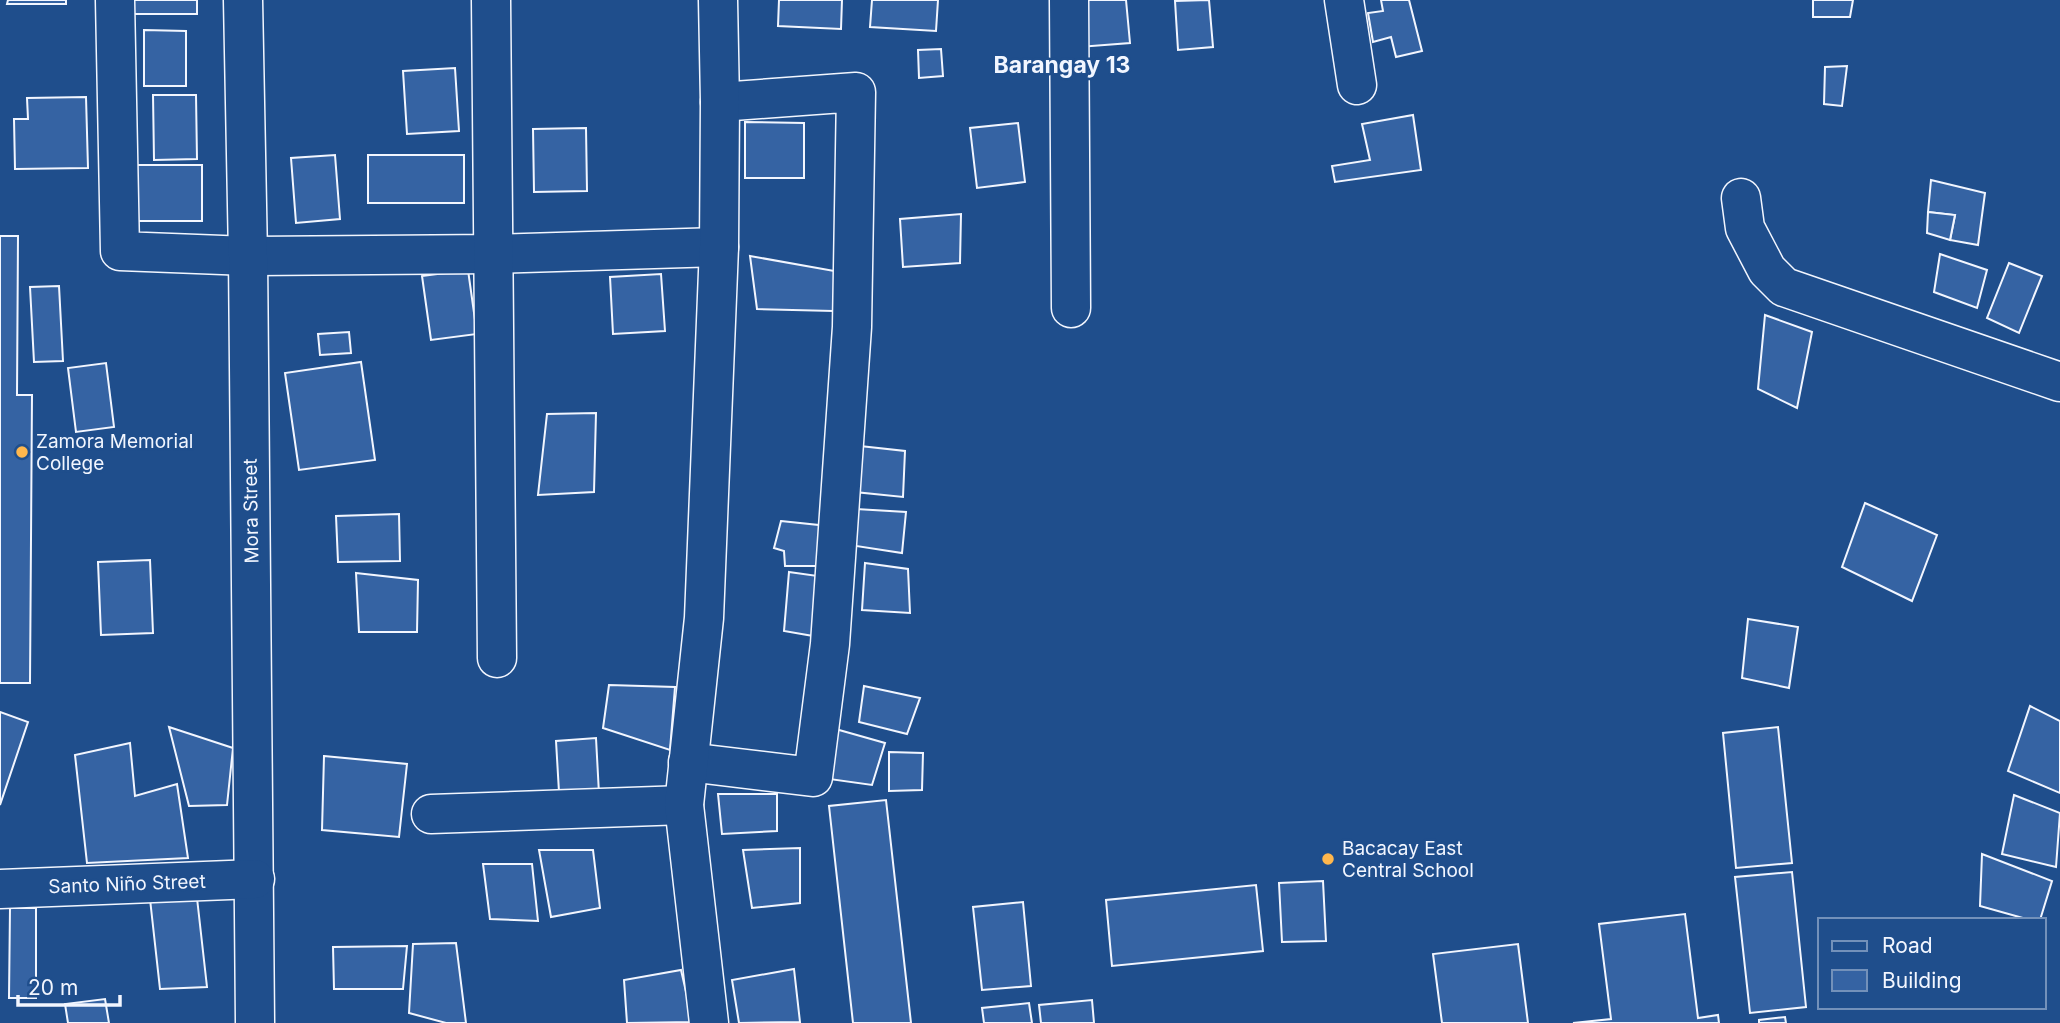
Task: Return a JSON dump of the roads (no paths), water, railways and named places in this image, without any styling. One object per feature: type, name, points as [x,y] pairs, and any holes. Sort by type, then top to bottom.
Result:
[{"type":"street","points":[[114,0],[120,250],[248,256],[494,254],[719,247]]},
{"type":"street","name":"Mora Street","points":[[243,0],[255,1023]]},
{"type":"street","points":[[492,0],[497,659]]},
{"type":"street","points":[[709,1023],[684,805],[704,618],[719,247],[718,0]]},
{"type":"street","points":[[1069,0],[1071,308]]},
{"type":"street","points":[[1344,0],[1357,85]]},
{"type":"street","points":[[688,762],[813,777],[830,644],[852,327],[856,92],[720,102]]},
{"type":"street","points":[[1741,198],[1745,228],[1767,270],[1784,287],[2060,382]]},
{"type":"street","points":[[431,814],[684,805]]},
{"type":"street","name":"Santo Niño Street","points":[[0,889],[255,879]]},
{"type":"place","name":"Zamora Memorial College","points":[[22,452]]},
{"type":"place","name":"Bacacay East Central School","points":[[1328,859]]},
{"type":"district","name":"Barangay 13","points":[[1062,65]]}]
